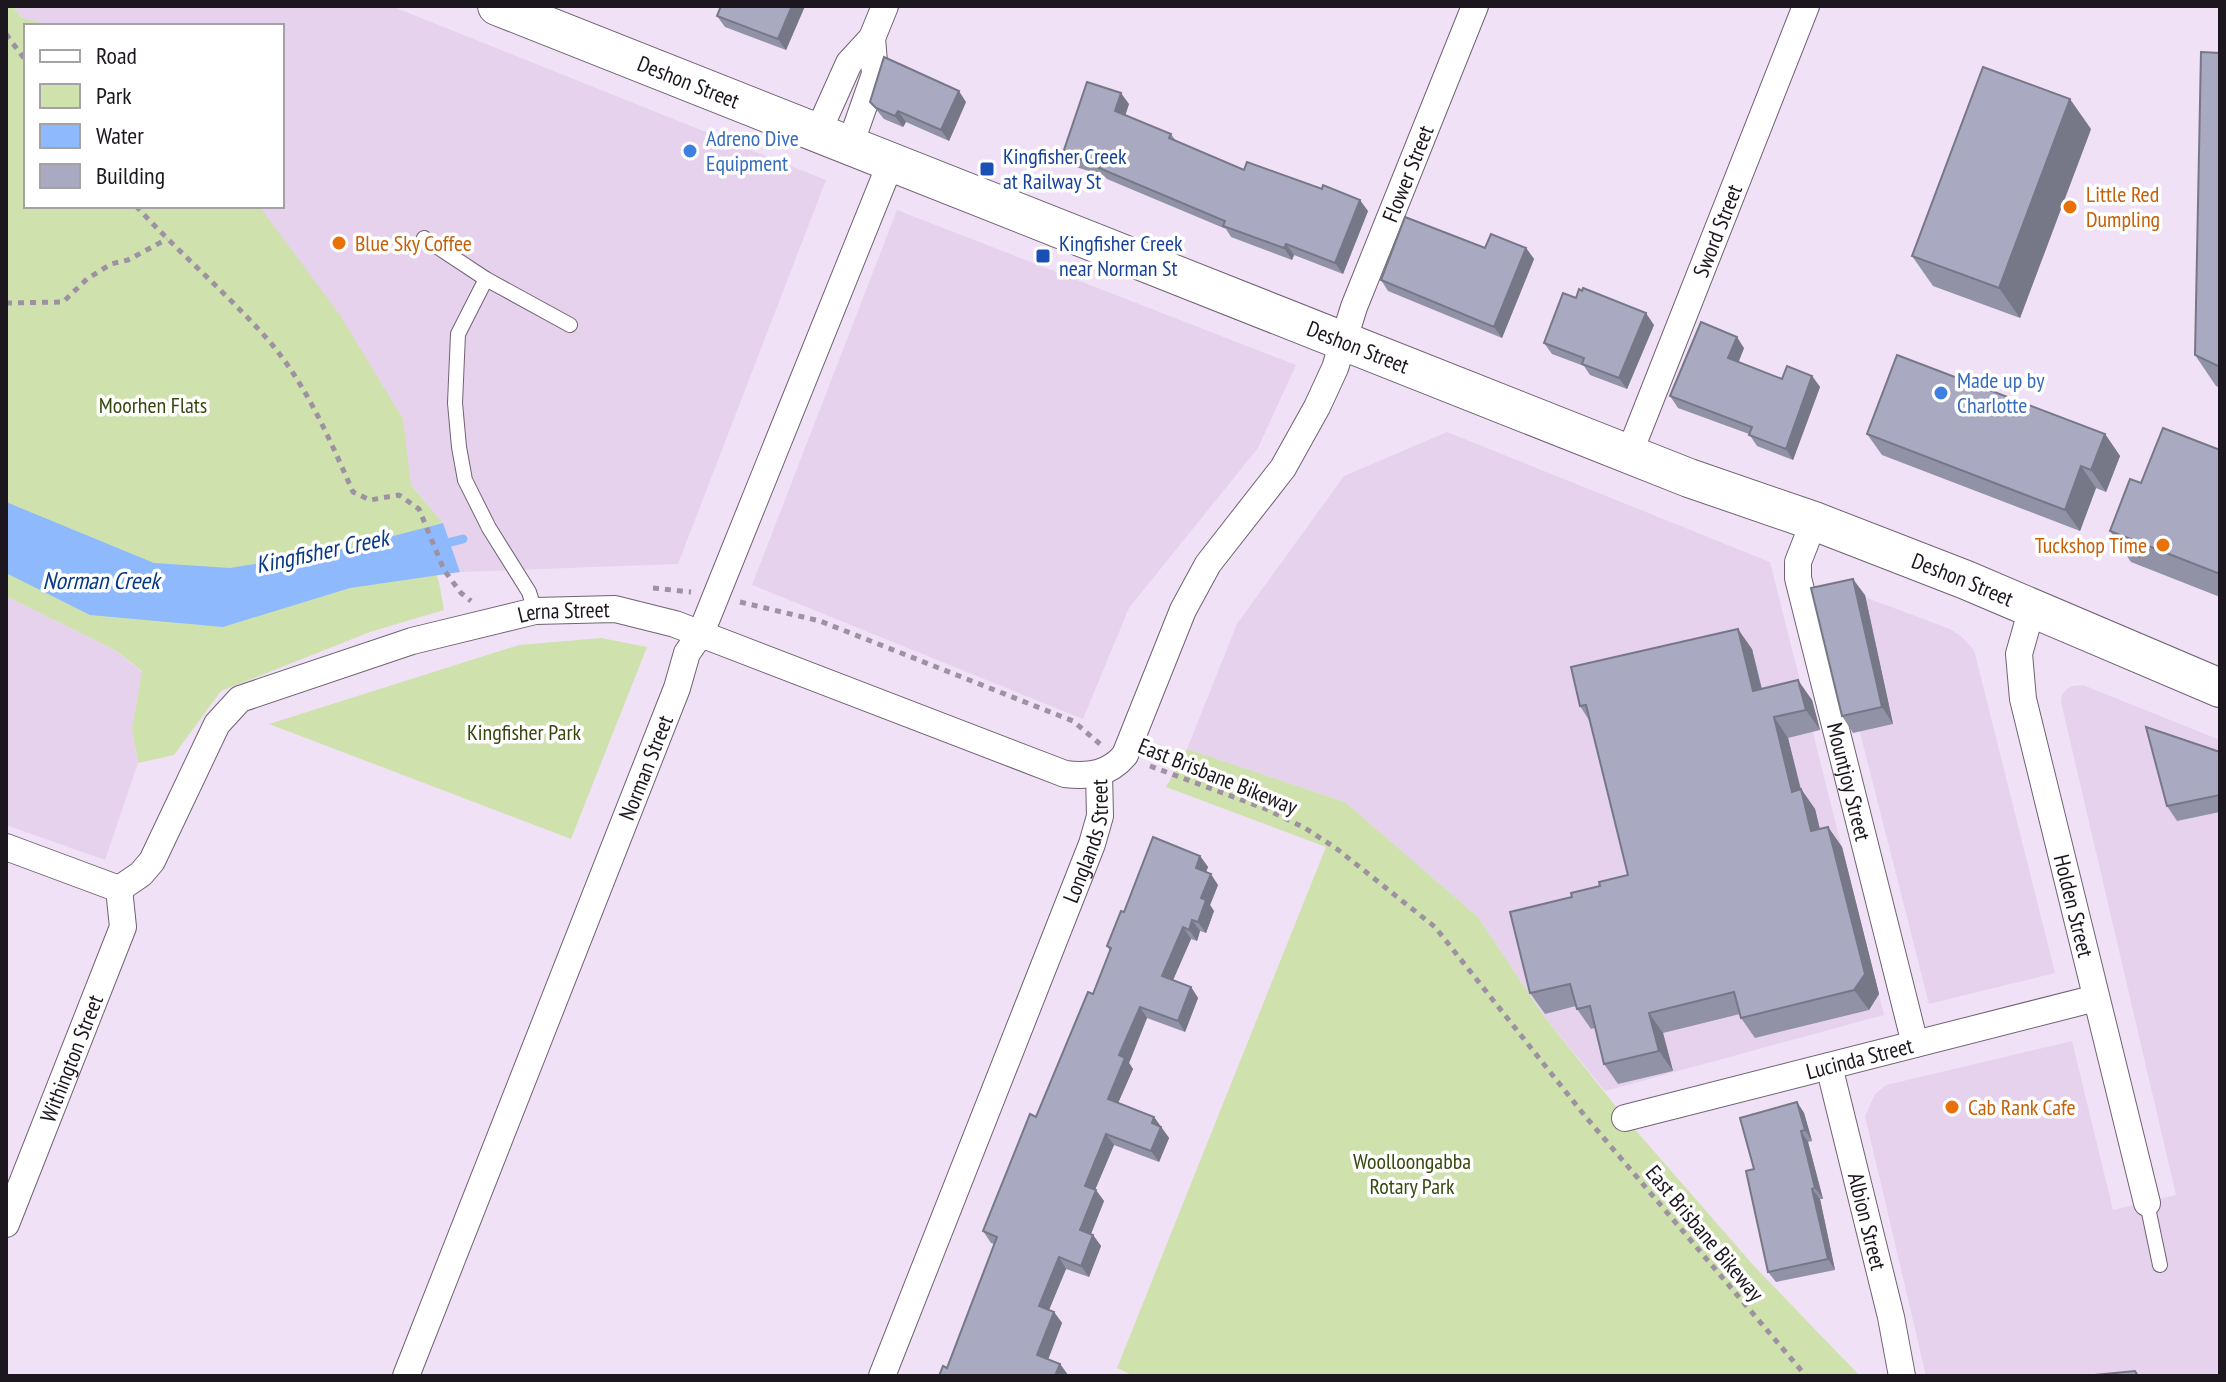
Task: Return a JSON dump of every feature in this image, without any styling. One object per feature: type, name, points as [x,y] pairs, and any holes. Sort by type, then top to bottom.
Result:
[{"type":"street","name":"Deshon Street","points":[[497,6],[1629,454],[1814,521],[2032,608],[2220,688]]},
{"type":"street","points":[[834,139],[875,74],[872,38],[885,6]]},
{"type":"street","name":"Flower Street","points":[[1343,340],[1475,6]]},
{"type":"street","name":"Sword Street","points":[[1629,454],[1806,6]]},
{"type":"street","name":"Norman Street","points":[[406,1376],[677,688],[687,653],[701,633],[891,162]]},
{"type":"street","name":"Longlands Street","points":[[882,1376],[1092,844],[1100,816],[1099,774],[1109,770],[1125,755],[1183,610],[1208,564],[1283,468],[1335,368],[1343,340]]},
{"type":"street","name":"Mountjoy Street","points":[[1814,521],[1798,562],[1798,578],[1915,1044]]},
{"type":"street","name":"Holden Street","points":[[2032,608],[2022,637],[2018,671],[2147,1203]]},
{"type":"street","name":"Lerna Street","points":[[119,889],[141,874],[152,861],[217,724],[240,699],[412,641],[535,611],[615,609],[701,633],[1065,774],[1099,774]]},
{"type":"street","points":[[6,847],[119,889]]},
{"type":"street","name":"Withington Street","points":[[6,1224],[123,927],[119,889]]},
{"type":"street","name":"Lucinda Street","points":[[1625,1118],[2096,998]]},
{"type":"street","name":"Albion Street","points":[[1829,1066],[1891,1317],[1902,1376]]},
{"type":"lane","points":[[424,238],[486,279],[570,325]]},
{"type":"lane","points":[[486,279],[458,334],[455,403],[459,447],[465,480],[489,528],[529,592],[535,611]]},
{"type":"lane","points":[[2147,1203],[2160,1265]]},
{"type":"path","points":[[6,34],[24,58]]},
{"type":"path","points":[[138,208],[195,263],[279,355],[318,415],[353,492],[370,500],[399,495],[419,509],[444,570],[461,593],[476,605]]},
{"type":"path","points":[[6,303],[63,302],[87,279],[111,264],[128,260],[167,239]]},
{"type":"path","name":"East Brisbane Bikeway","points":[[640,587],[715,597],[834,627],[1073,721],[1099,743],[1266,809],[1305,828],[1337,849],[1435,927],[1585,1116],[1806,1376]]},
{"type":"shaded area","points":[[13,6],[391,6],[826,180],[678,564],[460,572],[443,523],[181,208],[284,208],[284,24],[27,24]]},
{"type":"shaded area","points":[[897,210],[1296,365],[1258,448],[1129,608],[1083,719],[752,585]]},
{"type":"shaded area","points":[[1447,432],[1770,562],[1884,1015],[1605,1091],[1543,1015],[1478,917],[1345,802],[1187,749],[1237,624],[1344,476]]},
{"type":"shaded area","points":[[1835,586],[1950,629],[1974,650],[2055,973],[1929,1004],[1824,591]]},
{"type":"shaded area","points":[[6,596],[115,650],[142,672],[132,729],[138,763],[105,860],[6,825]]},
{"type":"shaded area","points":[[2083,685],[2220,740],[2220,1376],[1926,1376],[1865,1116],[1875,1094],[1886,1085],[2072,1041],[2113,1210],[2176,1195],[2061,702],[2066,690]]},
{"type":"green space","name":"Moorhen Flats","points":[[6,6],[13,6],[22,18],[47,24],[24,24],[24,208],[260,208],[340,315],[403,419],[411,485],[443,523],[420,530],[439,582],[444,610],[370,632],[221,691],[174,755],[138,763],[132,729],[142,671],[115,650],[6,596]]},
{"type":"green space","name":"Kingfisher Park","points":[[601,638],[647,647],[571,839],[269,724],[519,645]]},
{"type":"green space","name":"Woolloongabba Rotary Park","points":[[1187,749],[1345,802],[1478,917],[1543,1015],[1625,1118],[1754,1266],[1860,1376],[1134,1376],[1117,1368],[1326,847],[1166,787]]},
{"type":"water","name":"Norman Creek","points":[[6,502],[154,563],[230,568],[344,549],[443,523],[460,572],[350,588],[223,627],[90,615],[6,573]]},
{"type":"building","points":[[721,6],[792,6],[778,39],[717,16]]},
{"type":"building","points":[[2201,52],[2220,53],[2220,367],[2195,355]]},
{"type":"building","points":[[884,57],[959,91],[941,130],[898,111],[895,116],[870,102]]},
{"type":"building","points":[[1983,67],[2070,99],[1999,288],[1912,256]]},
{"type":"building","points":[[1087,82],[1121,93],[1115,111],[1171,134],[1169,138],[1244,170],[1247,162],[1322,189],[1323,185],[1360,200],[1335,263],[1286,244],[1284,248],[1223,226],[1225,221],[1063,153]]},
{"type":"building","points":[[1405,217],[1485,248],[1491,234],[1526,248],[1494,327],[1381,280]]},
{"type":"building","points":[[1583,288],[1646,313],[1619,378],[1582,364],[1584,358],[1544,343],[1563,293],[1576,298],[1579,289],[1582,291]]},
{"type":"building","points":[[1701,322],[1737,337],[1728,358],[1782,379],[1787,366],[1812,376],[1786,449],[1749,435],[1752,427],[1670,396]]},
{"type":"building","points":[[1897,355],[2105,434],[2091,470],[2081,466],[2065,510],[1867,434]]},
{"type":"building","points":[[2163,428],[2220,450],[2220,574],[2110,531],[2130,479],[2141,483]]},
{"type":"building","points":[[1853,579],[1882,707],[1842,716],[1811,588]]},
{"type":"building","points":[[1738,629],[1753,691],[1798,680],[1806,710],[1774,717],[1792,792],[1801,789],[1811,831],[1828,827],[1865,974],[1854,990],[1741,1018],[1734,992],[1649,1013],[1659,1051],[1604,1064],[1590,1006],[1577,1009],[1570,984],[1530,993],[1510,912],[1572,897],[1571,893],[1600,886],[1599,882],[1628,875],[1586,705],[1580,706],[1571,667]]},
{"type":"building","points":[[2146,727],[2220,752],[2220,795],[2167,806]]},
{"type":"building","points":[[1153,837],[1200,856],[1196,868],[1211,874],[1201,898],[1206,900],[1198,922],[1192,920],[1189,930],[1183,927],[1162,976],[1191,987],[1178,1021],[1140,1007],[1119,1055],[1125,1058],[1108,1099],[1154,1117],[1152,1123],[1161,1127],[1151,1151],[1106,1134],[1085,1186],[1096,1190],[1080,1230],[1093,1235],[1081,1266],[1059,1257],[1039,1306],[1054,1312],[1037,1355],[1060,1364],[1055,1376],[939,1376],[943,1366],[947,1368],[997,1237],[983,1231],[1030,1114],[1036,1117],[1088,992],[1093,994],[1111,948],[1107,946],[1121,911],[1124,912]]},
{"type":"building","points":[[1797,1102],[1805,1130],[1801,1131],[1828,1259],[1768,1272],[1746,1171],[1754,1169],[1740,1118]]},
{"type":"building","points":[[2135,1371],[2138,1376],[2084,1376]]},
{"type":"waterway","name":"Kingfisher Creek","points":[[439,545],[463,539]]},
{"type":"place","name":"Adreno Dive Equipment","points":[[690,151]]},
{"type":"place","name":"Kingfisher Creek at Railway St","points":[[987,169]]},
{"type":"place","name":"Little Red Dumpling","points":[[2070,207]]},
{"type":"place","name":"Blue Sky Coffee","points":[[339,243]]},
{"type":"place","name":"Kingfisher Creek near Norman St","points":[[1043,256]]},
{"type":"place","name":"Made up by Charlotte","points":[[1941,393]]},
{"type":"place","name":"Tuckshop Time","points":[[2163,545]]},
{"type":"place","name":"Cab Rank Cafe","points":[[1952,1107]]}]
